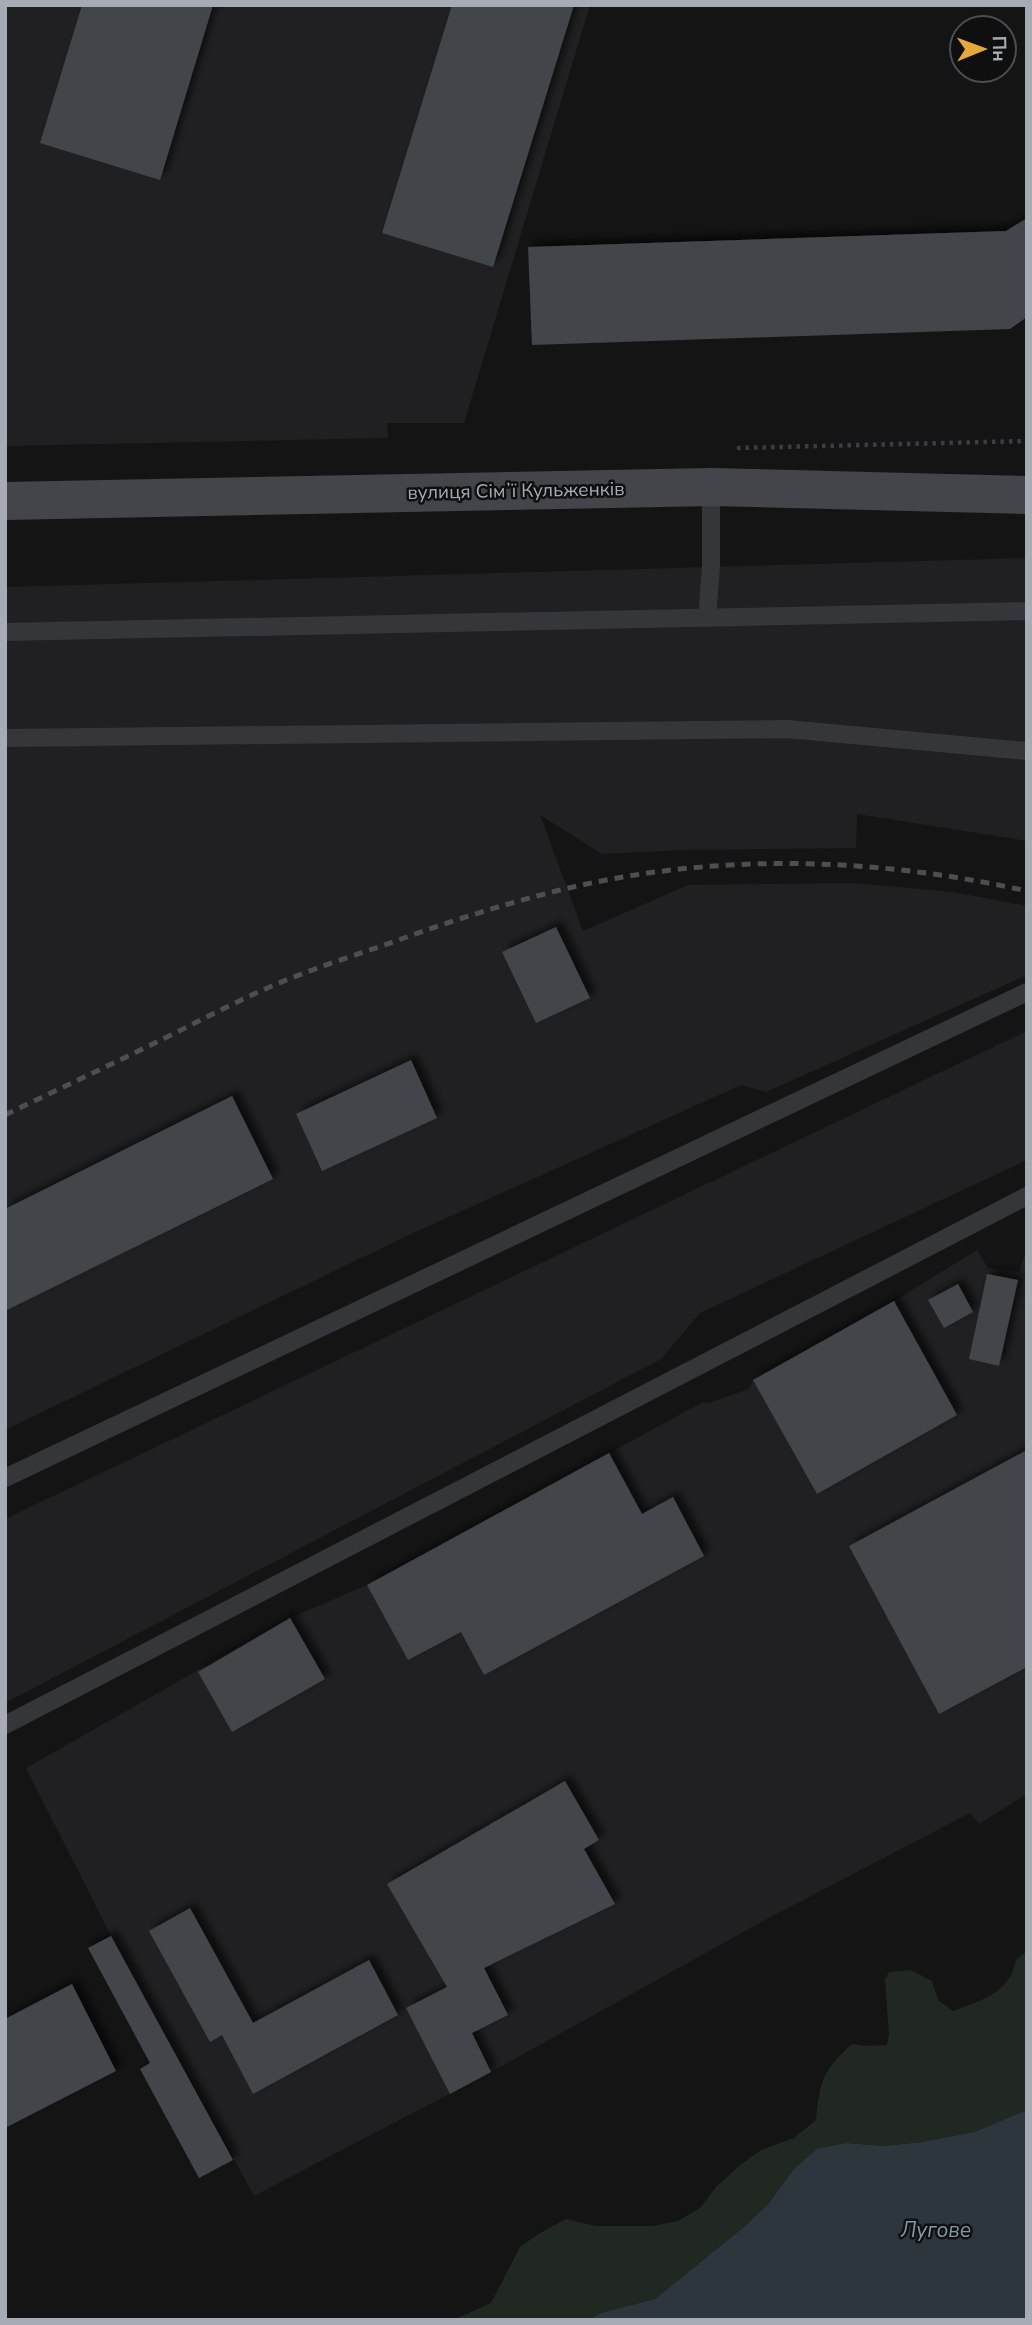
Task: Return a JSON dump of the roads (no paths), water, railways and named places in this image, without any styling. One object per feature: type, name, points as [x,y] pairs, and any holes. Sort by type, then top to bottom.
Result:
[{"type":"main road","name":"вулиця Сімʼї Кульженків","points":[[5,501],[711,488],[1027,495]]},
{"type":"lane","points":[[707,618],[711,567],[711,488]]},
{"type":"lane","points":[[5,632],[1027,611]]},
{"type":"lane","points":[[5,738],[787,729],[1027,751]]},
{"type":"lane","points":[[5,1478],[1027,992]]},
{"type":"lane","points":[[5,1725],[1027,1196]]},
{"type":"water","name":"Лугове","points":[[1027,2110],[1027,2320],[590,2320],[601,2313],[655,2299],[744,2227],[769,2203],[793,2170],[817,2149],[847,2143],[884,2146],[922,2142],[974,2132]]},
{"type":"railway","points":[[5,1115],[287,980],[428,929],[537,896],[598,882],[720,866],[843,865],[905,870],[1027,891]]}]
